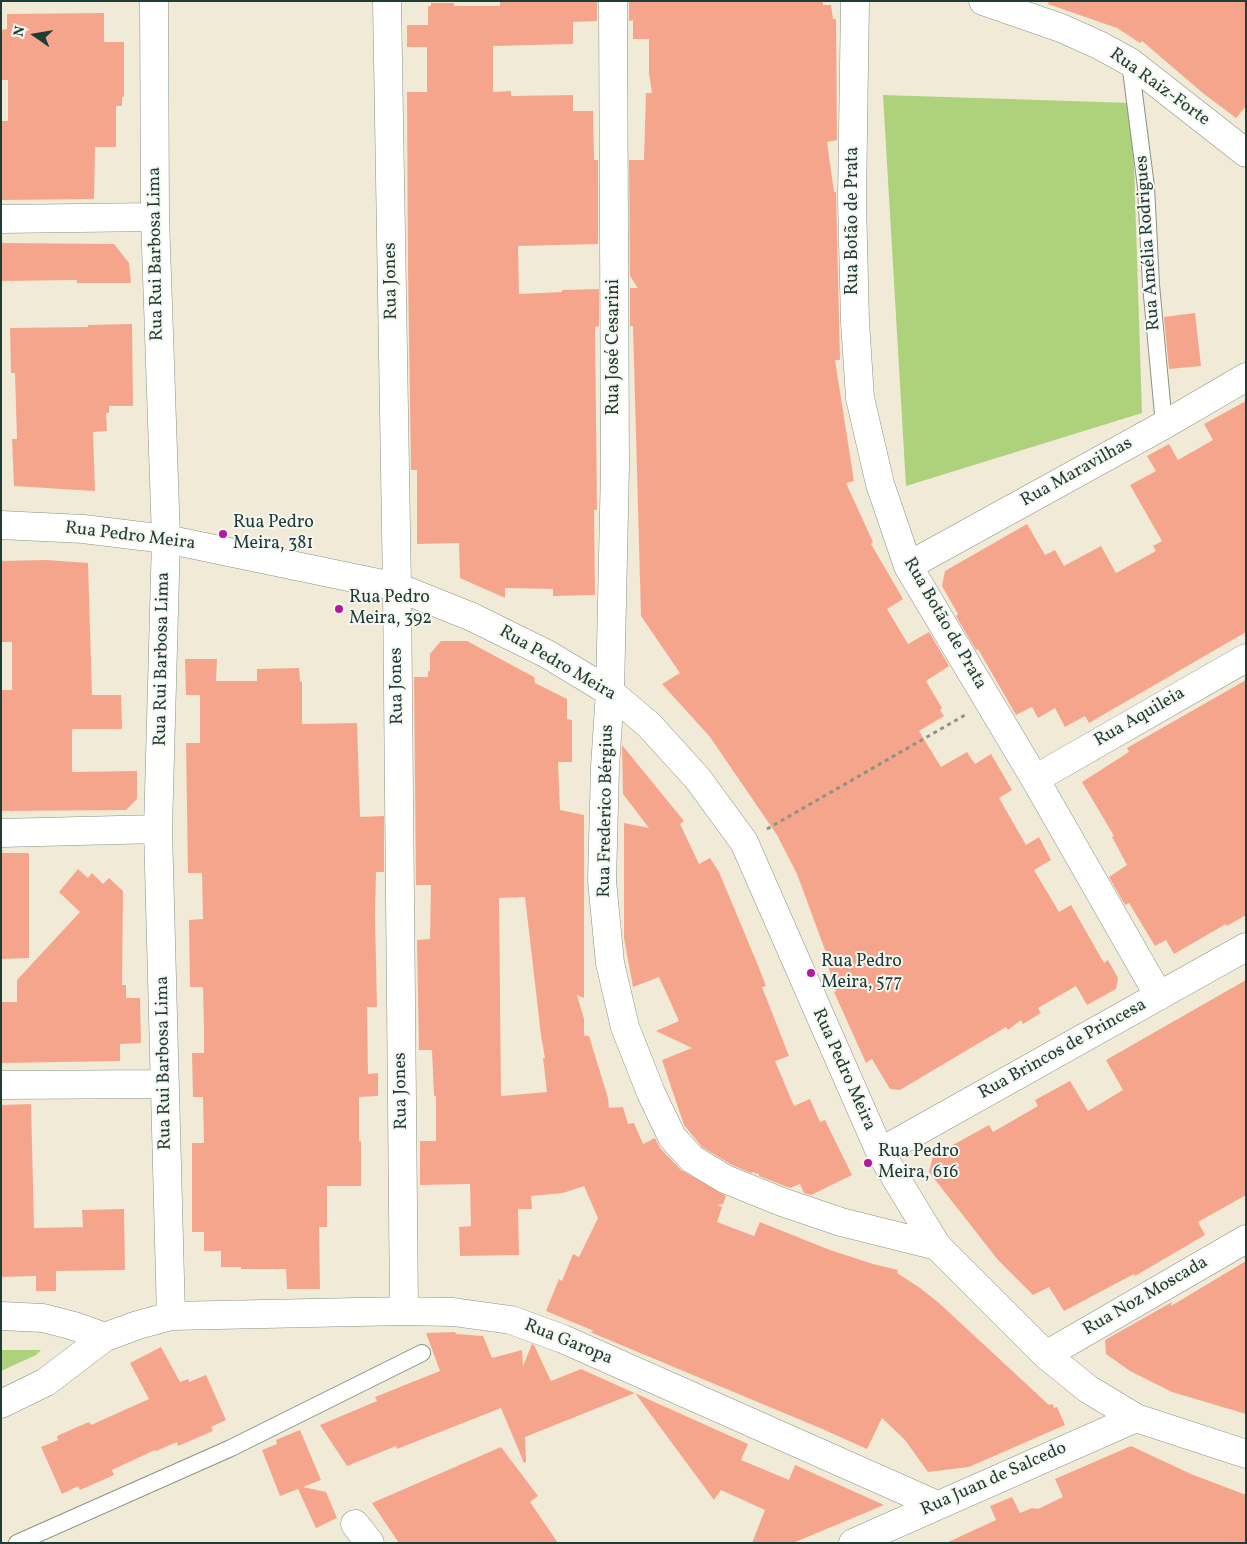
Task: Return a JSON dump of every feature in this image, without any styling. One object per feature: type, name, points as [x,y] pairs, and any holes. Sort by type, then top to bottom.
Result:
[{"type":"street","name":"Rua Rui Barbosa Lima","points":[[154,1],[156,217],[166,539],[158,829],[171,1316]]},
{"type":"street","name":"Rua Jones","points":[[387,1],[397,587],[404,1311]]},
{"type":"street","name":"Rua José Cesarini","points":[[610,692],[615,468],[613,1]]},
{"type":"street","name":"Rua Botão de Prata","points":[[855,1],[853,219],[855,322],[860,398],[880,484],[908,566],[1159,996]]},
{"type":"street","name":"Rua Raiz-Forte","points":[[983,1],[1061,28],[1099,45],[1130,62],[1246,152]]},
{"type":"street","points":[[1,219],[156,217]]},
{"type":"street","name":"Rua Maravilhas","points":[[908,566],[1164,425],[1246,377]]},
{"type":"street","name":"Rua Pedro Meira","points":[[1,525],[84,529],[166,539],[397,587],[472,617],[547,654],[610,692],[649,725],[698,779],[744,842],[880,1152],[937,1246],[1046,1355],[1088,1388],[1136,1418],[1246,1454]]},
{"type":"street","name":"Rua Aquileia","points":[[1034,779],[1246,658]]},
{"type":"street","name":"Rua Frederico Bérgius","points":[[610,692],[605,767],[602,882],[610,963],[625,1027],[651,1093],[672,1137],[692,1159],[725,1180],[841,1222],[937,1246]]},
{"type":"street","points":[[1,833],[158,829]]},
{"type":"street","name":"Rua Brincos de Princesa","points":[[880,1152],[1246,946]]},
{"type":"street","points":[[1,1085],[166,1084]]},
{"type":"street","name":"Rua Noz Moscada","points":[[1046,1355],[1246,1239]]},
{"type":"street","name":"Rua Garopa","points":[[1,1404],[46,1382],[105,1337],[171,1316],[404,1311],[453,1312],[511,1320],[563,1339],[937,1505]]},
{"type":"street","points":[[1,1316],[43,1318],[105,1337]]},
{"type":"street","name":"Rua Juan de Salcedo","points":[[853,1543],[1136,1418]]},
{"type":"lane","name":"Rua Amélia Rodrigues","points":[[1130,62],[1146,187],[1151,285],[1164,425]]},
{"type":"lane","points":[[17,1543],[231,1448],[422,1354]]},
{"type":"path","points":[[744,842],[988,702]]},
{"type":"green space","points":[[883,95],[1132,103],[1142,413],[906,486]]},
{"type":"green space","points":[[1,1350],[41,1350],[36,1355],[1,1371]]},
{"type":"building","points":[[500,1],[597,1],[597,21],[573,22],[573,44],[493,46],[493,92],[511,91],[511,96],[573,95],[573,111],[593,111],[594,160],[598,160],[598,244],[518,246],[519,294],[599,289],[599,326],[595,327],[597,510],[594,510],[595,595],[553,596],[553,589],[505,588],[505,598],[460,578],[459,543],[417,544],[417,470],[411,470],[407,92],[427,92],[427,47],[407,47],[407,25],[428,25],[428,6],[431,6],[431,3],[454,3],[454,6],[500,6]]},
{"type":"building","points":[[629,1],[823,1],[823,5],[831,5],[833,19],[836,19],[837,140],[827,142],[834,192],[836,192],[840,360],[835,360],[854,481],[846,483],[873,542],[871,544],[903,599],[887,609],[908,644],[929,632],[949,666],[926,681],[942,708],[940,710],[944,716],[919,731],[941,767],[967,752],[975,764],[991,754],[1012,790],[999,798],[1026,845],[1039,837],[1051,860],[1034,870],[1059,912],[1071,905],[1104,963],[1108,960],[1118,978],[1116,989],[1087,1005],[1076,986],[1038,1008],[1041,1013],[1023,1024],[1021,1020],[1008,1030],[1006,1027],[900,1090],[890,1089],[872,1059],[866,1063],[834,992],[836,991],[826,959],[828,958],[797,874],[777,835],[710,737],[662,684],[680,673],[641,616],[633,326],[630,326],[630,288],[638,288],[630,276],[629,160],[644,160],[646,93],[652,93],[649,73],[649,39],[633,39],[633,20],[629,21]]},
{"type":"building","points":[[1049,1],[1246,1],[1246,106],[1236,118],[1204,94],[1142,41],[1140,43],[1117,28],[1048,4]]},
{"type":"building","points":[[104,13],[104,42],[124,42],[124,97],[122,97],[122,106],[116,106],[116,147],[95,147],[94,199],[1,200],[1,121],[8,121],[8,80],[1,80],[1,30],[7,29],[7,14]]},
{"type":"building","points":[[1,243],[114,244],[129,263],[131,283],[77,283],[77,280],[1,281]]},
{"type":"building","points":[[1195,313],[1201,366],[1169,369],[1164,317]]},
{"type":"building","points":[[132,324],[133,406],[109,406],[109,413],[106,413],[107,431],[93,432],[95,491],[14,486],[12,439],[17,439],[15,373],[11,373],[10,328],[88,327],[88,325]]},
{"type":"building","points":[[1246,401],[1246,632],[1089,723],[1085,716],[1065,727],[1055,708],[1038,718],[1032,707],[1016,715],[978,649],[976,650],[956,616],[958,614],[942,586],[945,571],[1027,524],[1045,555],[1055,550],[1064,566],[1101,546],[1116,573],[1156,551],[1153,546],[1162,541],[1130,485],[1156,471],[1147,456],[1169,444],[1178,460],[1213,440],[1204,424]]},
{"type":"building","points":[[46,560],[88,563],[92,695],[121,695],[122,729],[72,729],[72,772],[137,771],[137,799],[126,810],[1,811],[1,690],[12,690],[12,642],[1,642],[1,561]]},
{"type":"building","points":[[441,641],[467,641],[534,677],[535,683],[567,699],[567,719],[572,720],[572,762],[558,762],[560,810],[584,815],[584,998],[577,995],[584,1019],[584,1036],[589,1036],[608,1098],[609,1108],[623,1107],[628,1124],[634,1123],[643,1144],[655,1138],[660,1148],[681,1170],[726,1196],[723,1204],[717,1205],[722,1207],[717,1222],[754,1236],[760,1222],[830,1250],[898,1270],[897,1273],[939,1303],[1049,1405],[1053,1404],[1054,1408],[1057,1407],[1065,1425],[969,1467],[928,1472],[905,1440],[882,1418],[867,1449],[590,1332],[594,1331],[546,1311],[559,1279],[562,1281],[573,1254],[579,1257],[598,1218],[584,1186],[563,1193],[531,1196],[532,1209],[518,1209],[519,1255],[460,1256],[459,1227],[471,1226],[470,1184],[420,1185],[420,1141],[436,1141],[436,1096],[434,1096],[432,1050],[419,1050],[417,940],[430,939],[431,885],[416,885],[414,677],[428,677],[430,654]],"holes":[[[525,897],[545,1058],[543,1058],[547,1092],[501,1096],[499,898]]]},
{"type":"building","points":[[185,659],[217,659],[216,681],[257,681],[257,669],[299,668],[300,682],[302,681],[302,724],[357,723],[360,817],[384,816],[384,872],[376,872],[377,1007],[367,1007],[368,1074],[378,1073],[378,1096],[359,1097],[361,1186],[327,1186],[327,1227],[319,1227],[320,1289],[287,1289],[286,1269],[221,1267],[221,1251],[204,1251],[204,1232],[192,1232],[192,1143],[204,1143],[203,1097],[193,1097],[192,1053],[204,1053],[204,1028],[203,987],[190,987],[189,920],[203,919],[202,873],[188,873],[186,743],[200,743],[200,695],[186,695]]},
{"type":"building","points":[[1246,680],[1246,915],[1227,926],[1226,924],[1174,954],[1166,940],[1155,946],[1129,903],[1125,905],[1109,877],[1127,865],[1112,837],[1114,836],[1082,782],[1129,752],[1127,748]]},
{"type":"building","points":[[622,745],[684,821],[680,824],[699,864],[710,858],[719,872],[766,986],[762,987],[789,1056],[775,1061],[794,1106],[810,1099],[820,1122],[825,1120],[852,1175],[811,1195],[804,1193],[800,1184],[790,1188],[759,1176],[758,1173],[751,1173],[732,1165],[702,1147],[684,1125],[662,1060],[692,1048],[656,1031],[679,1021],[659,977],[633,987],[624,938],[624,823],[649,828],[623,794]]},
{"type":"building","points":[[1,853],[29,853],[29,958],[1,959]]},
{"type":"building","points":[[78,869],[88,878],[92,873],[103,884],[109,878],[123,891],[122,985],[126,985],[126,998],[140,998],[141,1043],[120,1044],[120,1061],[1,1063],[2,1002],[17,1002],[17,980],[80,912],[59,892]]},
{"type":"building","points":[[1246,980],[1246,1195],[1198,1222],[1205,1235],[1135,1276],[1134,1274],[1064,1311],[1049,1287],[1033,1295],[998,1260],[929,1172],[933,1156],[989,1125],[993,1132],[1038,1106],[1035,1100],[1070,1081],[1088,1111],[1123,1090],[1106,1060]]},
{"type":"building","points":[[31,1104],[34,1228],[83,1227],[82,1210],[124,1209],[125,1270],[56,1271],[56,1291],[36,1291],[36,1276],[1,1277],[1,1105]]},
{"type":"building","points":[[1246,1261],[1246,1414],[1172,1392],[1130,1371],[1106,1354],[1105,1340],[1172,1302],[1171,1306]]},
{"type":"building","points":[[455,1332],[456,1334],[483,1336],[492,1358],[522,1350],[523,1366],[532,1344],[534,1345],[551,1381],[581,1369],[635,1393],[525,1437],[526,1462],[524,1463],[501,1408],[397,1449],[396,1446],[347,1466],[320,1425],[377,1401],[375,1397],[440,1371],[426,1333]]},
{"type":"building","points":[[161,1347],[180,1382],[188,1379],[189,1382],[206,1375],[226,1420],[211,1427],[213,1431],[178,1446],[177,1442],[155,1450],[112,1470],[114,1475],[80,1490],[78,1486],[62,1494],[41,1447],[58,1440],[57,1436],[89,1422],[91,1425],[149,1399],[130,1363]]},
{"type":"building","points":[[635,1393],[748,1444],[741,1460],[789,1480],[795,1465],[884,1505],[793,1543],[752,1543],[765,1510],[721,1490],[714,1500]]},
{"type":"building","points":[[300,1430],[321,1480],[303,1487],[326,1492],[337,1518],[316,1528],[298,1489],[280,1496],[262,1450],[277,1444],[276,1440]]},
{"type":"building","points":[[1131,1446],[1191,1474],[1246,1495],[1246,1543],[946,1543],[996,1520],[990,1506],[1012,1497],[1020,1513],[1032,1508],[1038,1509],[1063,1497],[1055,1479]]},
{"type":"building","points":[[501,1447],[538,1496],[530,1502],[558,1543],[399,1543],[372,1503]]},
{"type":"place","name":"Rua Pedro Meira, 381","points":[[223,534]]},
{"type":"place","name":"Rua Pedro Meira, 392","points":[[339,609]]},
{"type":"place","name":"Rua Pedro Meira, 577","points":[[811,973]]},
{"type":"place","name":"Rua Pedro Meira, 616","points":[[868,1163]]}]
